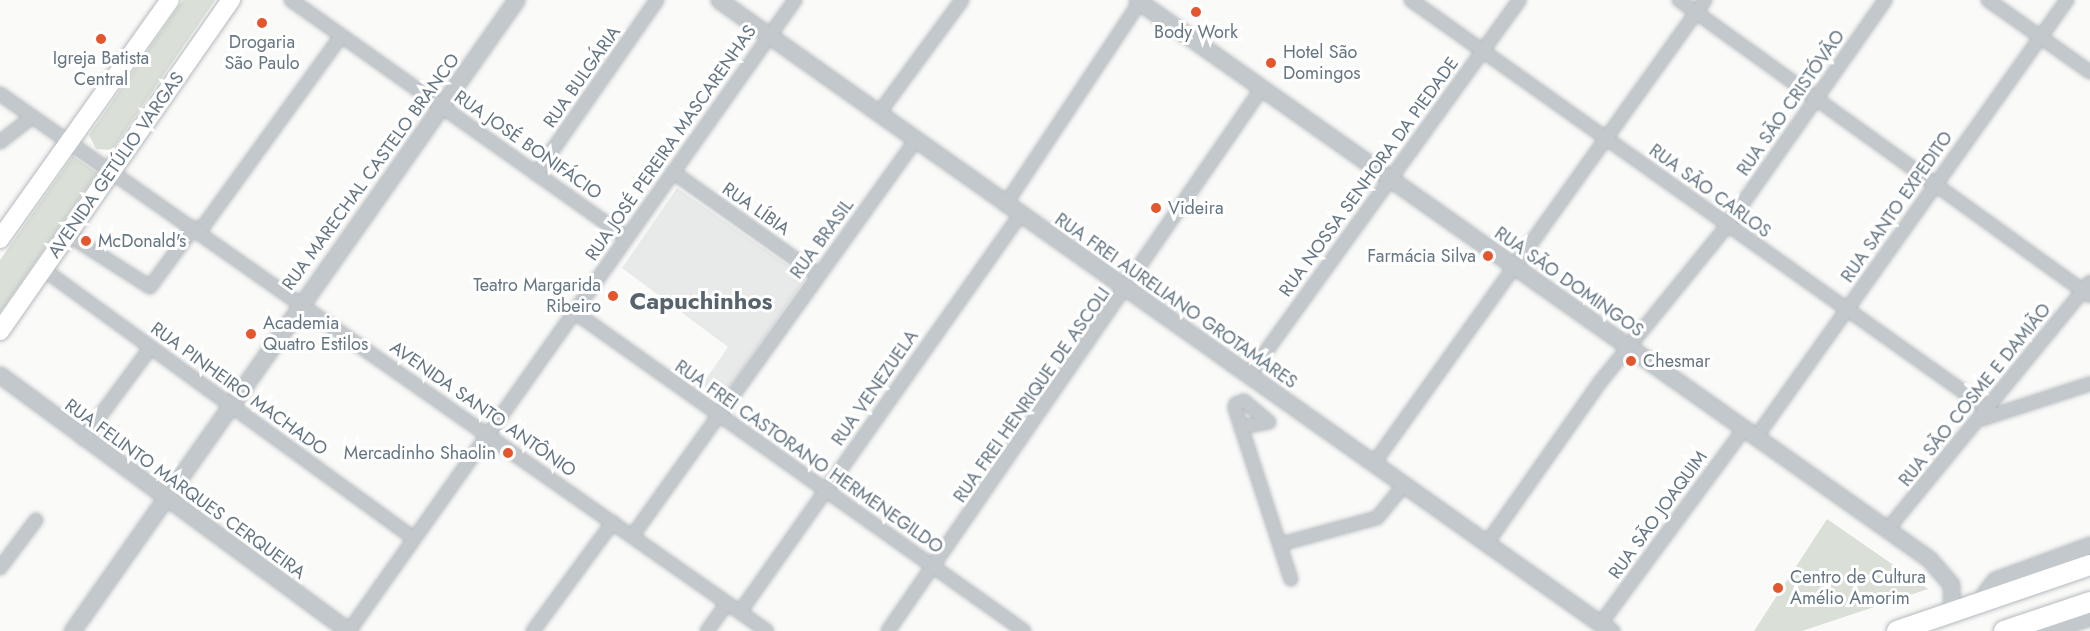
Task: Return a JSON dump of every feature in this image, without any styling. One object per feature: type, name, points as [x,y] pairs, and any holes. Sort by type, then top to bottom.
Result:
[{"type":"highway","points":[[1897,631],[2090,565]]},
{"type":"highway","points":[[2008,630],[2090,602]]},
{"type":"main road","points":[[0,239],[170,0]]},
{"type":"main road","name":"AVENIDA GETÚLIO VARGAS","points":[[0,331],[231,0]]},
{"type":"street","name":"RUA JOSÉ BONIFÁCIO","points":[[291,0],[626,237]]},
{"type":"street","name":"RUA MARECHAL CASTELO BRANCO","points":[[72,631],[228,404],[443,107],[516,0]]},
{"type":"street","name":"RUA BULGÁRIA","points":[[536,174],[657,0]]},
{"type":"street","name":"RUA FREI AURELIANO GROTAMARES","points":[[719,0],[1005,205],[1606,627]]},
{"type":"street","name":"RUA JOSÉ PEREIRA MASCARENHAS","points":[[349,631],[795,0]]},
{"type":"street","points":[[879,113],[962,0]]},
{"type":"street","name":"RUA SÃO CARLOS","points":[[1411,0],[1847,310],[1985,415]]},
{"type":"street","name":"RUA NOSSA SENHORA DA PIEDADE","points":[[1249,375],[1519,0]]},
{"type":"street","points":[[1679,0],[2088,289]]},
{"type":"street","points":[[1374,463],[1705,0]]},
{"type":"street","name":"RUA SÃO CRISTÓVÃO","points":[[1487,543],[1601,381],[1631,348],[1727,226],[1885,0]]},
{"type":"street","points":[[1988,0],[2090,72]]},
{"type":"street","name":"RUA SANTO EXPEDITO","points":[[1751,432],[1847,310],[1936,181],[2067,0]]},
{"type":"street","points":[[1005,205],[1138,1]]},
{"type":"street","name":"RUA SÃO DOMINGOS","points":[[1138,1],[1388,180],[1751,432],[1887,530],[1945,575],[1952,613]]},
{"type":"street","points":[[68,234],[150,287],[197,229],[341,36]]},
{"type":"street","name":"RUA FREI HENRIQUE DE ASCOLI","points":[[888,631],[1127,290],[1262,88]]},
{"type":"street","name":"AVENIDA SANTO ANTÔNIO","points":[[0,94],[197,229],[767,631]]},
{"type":"street","points":[[0,142],[32,117]]},
{"type":"street","name":"RUA BRASIL","points":[[633,536],[916,140]]},
{"type":"street","name":"RUA LÍBIA","points":[[673,172],[818,275]]},
{"type":"street","name":"RUA VENEZUELA","points":[[740,612],[1020,215]]},
{"type":"street","name":"RUA PINHEIRO MACHADO","points":[[43,269],[413,538]]},
{"type":"street","name":"RUA SÃO COSME E DAMIÃO","points":[[1887,530],[2088,289]]},
{"type":"street","name":"RUA FREI CASTORANO HERMENEGILDO","points":[[573,311],[1024,631]]},
{"type":"street","points":[[83,439],[151,347]]},
{"type":"street","name":"RUA FELINTO MARQUES CERQUEIRA","points":[[0,375],[332,626],[349,631]]},
{"type":"street","points":[[1985,415],[2090,384]]},
{"type":"street","points":[[1241,427],[1291,579]]},
{"type":"street","name":"RUA SÃO JOAQUIM","points":[[1606,627],[1751,432]]},
{"type":"street","points":[[1281,544],[1377,518],[1404,485]]},
{"type":"street","points":[[0,568],[36,520]]},
{"type":"street","points":[[536,630],[613,522]]},
{"type":"street","points":[[1976,605],[1995,580],[2090,545]]},
{"type":"street","points":[[707,631],[727,603]]},
{"type":"street","points":[[2047,631],[2090,617]]},
{"type":"shaded area","points":[[183,0],[215,0],[112,150],[96,149],[89,135]]},
{"type":"shaded area","points":[[73,156],[97,173],[0,313],[0,260]]},
{"type":"shaded area","points":[[677,188],[806,278],[722,398],[702,385],[728,347],[622,268]]},
{"type":"shaded area","points":[[1827,519],[1928,589],[1802,631],[1754,631]]},
{"type":"place","name":"Body Work","points":[[1196,12]]},
{"type":"place","name":"Drogaria São Paulo","points":[[262,23]]},
{"type":"place","name":"Igreja Batista Central","points":[[101,39]]},
{"type":"place","name":"Hotel São Domingos","points":[[1271,63]]},
{"type":"place","name":"Videira","points":[[1156,208]]},
{"type":"place","name":"McDonald's","points":[[86,241]]},
{"type":"place","name":"Farmácia Silva","points":[[1488,256]]},
{"type":"place","name":"Teatro Margarida Ribeiro","points":[[613,296]]},
{"type":"place","name":"Academia Quatro Estilos","points":[[251,334]]},
{"type":"place","name":"Chesmar","points":[[1631,361]]},
{"type":"place","name":"Mercadinho Shaolin","points":[[508,453]]},
{"type":"place","name":"Centro de Cultura Amélio Amorim","points":[[1778,588]]},
{"type":"district","name":"Capuchinhos","points":[[701,301]]}]
